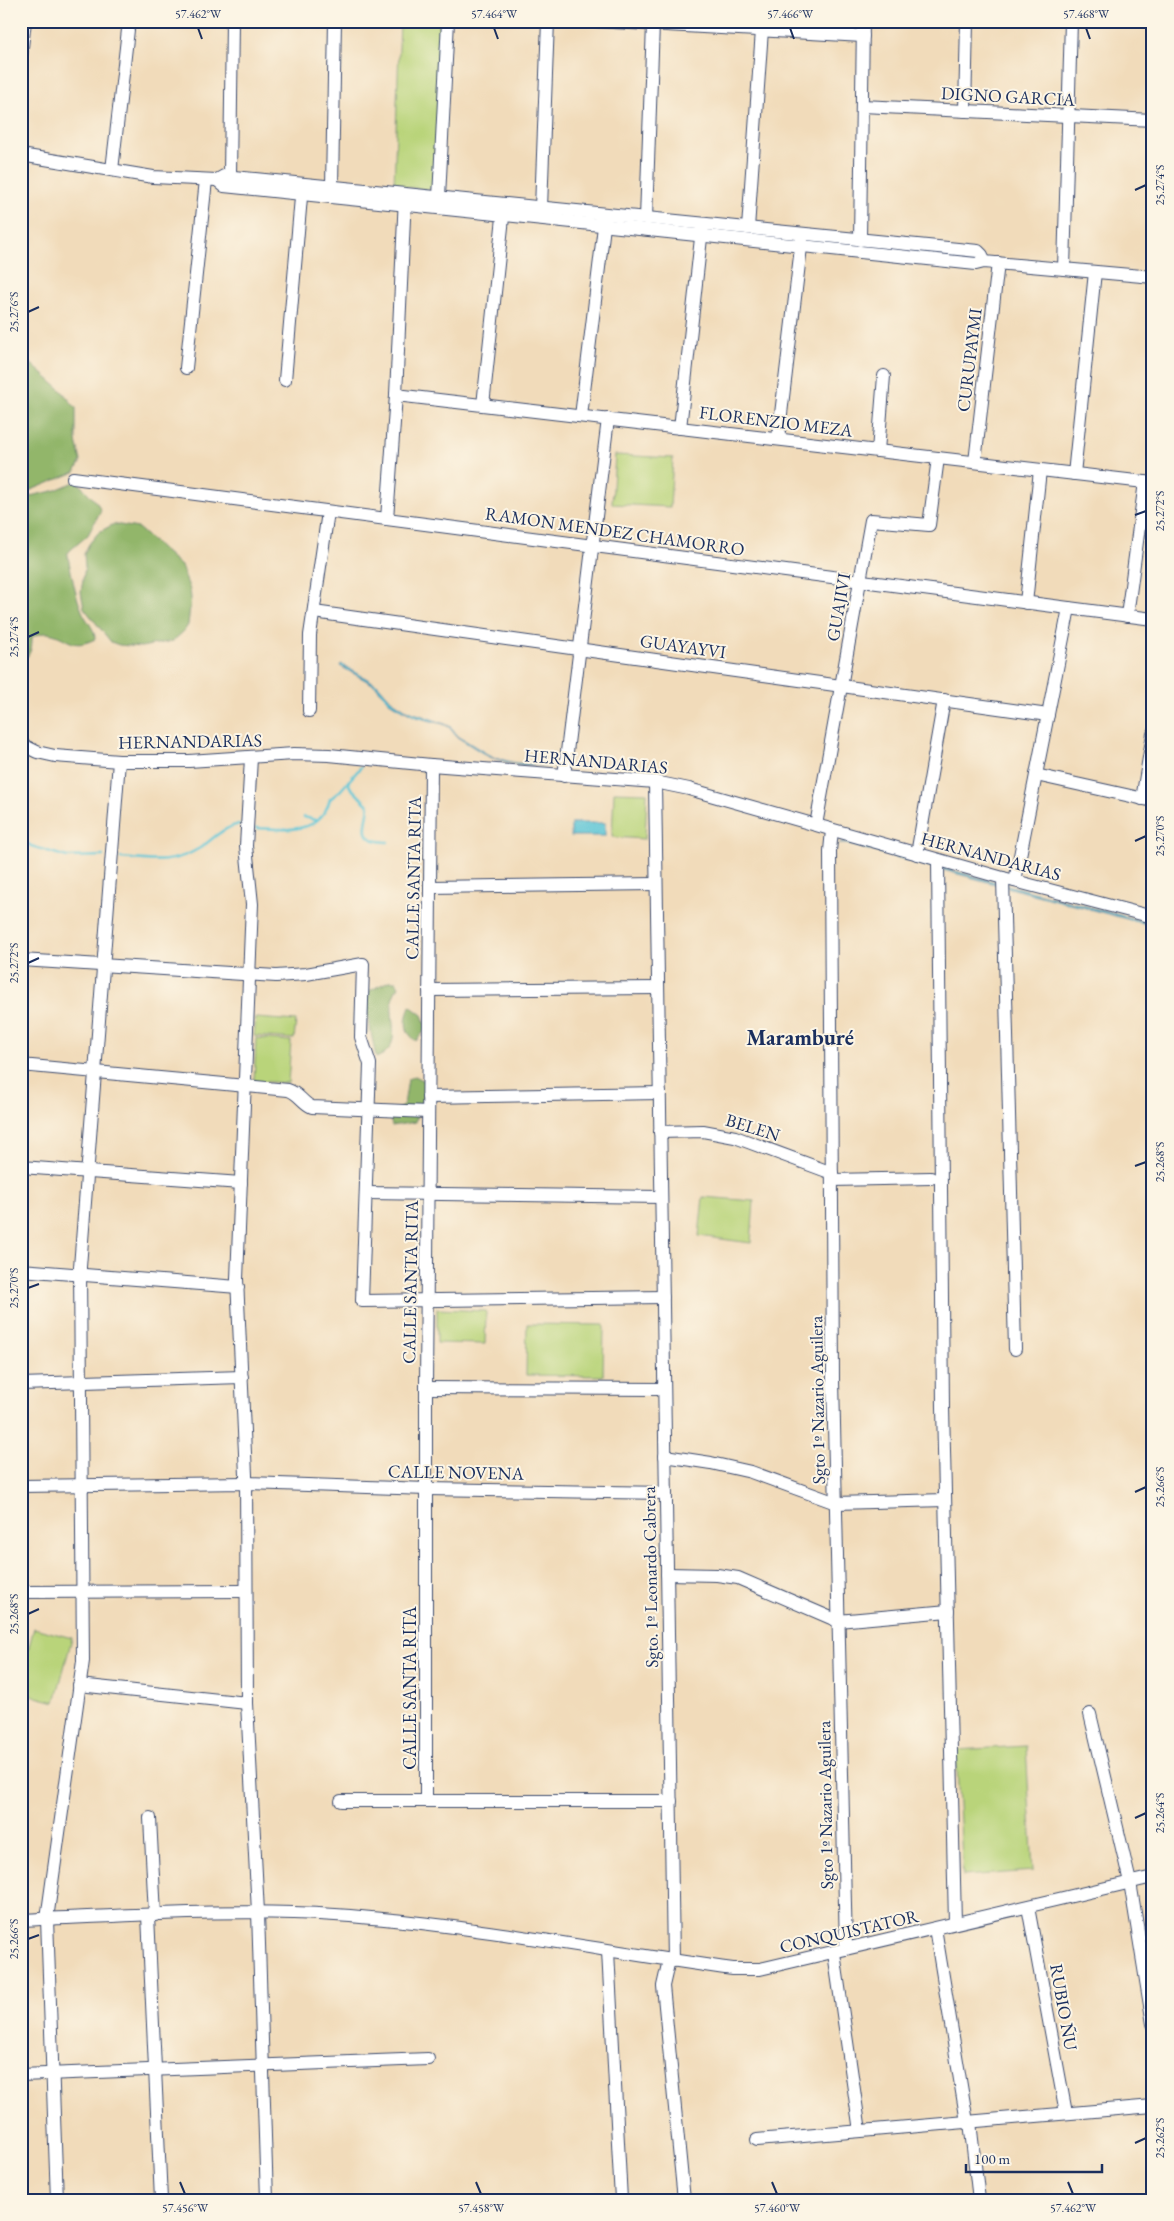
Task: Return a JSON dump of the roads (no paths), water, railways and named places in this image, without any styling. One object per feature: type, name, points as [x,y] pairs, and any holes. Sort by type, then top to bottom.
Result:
[{"type":"street","points":[[21,56],[25,21]]},
{"type":"street","points":[[112,170],[129,21]]},
{"type":"street","points":[[230,176],[232,21]]},
{"type":"street","points":[[332,186],[335,21]]},
{"type":"street","points":[[439,197],[448,21]]},
{"type":"street","points":[[541,208],[548,21]]},
{"type":"street","points":[[594,21],[863,36]]},
{"type":"street","points":[[860,240],[863,21]]},
{"type":"street","points":[[965,111],[967,21]]},
{"type":"street","points":[[1064,269],[1071,21]]},
{"type":"street","points":[[646,218],[653,24]]},
{"type":"street","points":[[748,228],[762,30]]},
{"type":"street","name":"DIGNO GARCIA","points":[[862,106],[1153,120]]},
{"type":"street","points":[[21,155],[153,177],[212,180],[230,176],[302,189],[332,186],[405,199],[439,197],[504,209],[541,208],[604,220],[646,218],[702,230],[748,228],[802,240],[860,240],[978,252],[982,255],[984,262]]},
{"type":"street","points":[[212,180],[224,186],[302,189],[802,240],[976,264],[984,262],[998,263],[1153,277]]},
{"type":"street","points":[[186,368],[212,180]]},
{"type":"street","points":[[285,380],[302,189]]},
{"type":"street","points":[[386,518],[396,394],[405,199]]},
{"type":"street","points":[[482,405],[504,209]]},
{"type":"street","points":[[581,416],[604,220]]},
{"type":"street","points":[[680,428],[702,230]]},
{"type":"street","points":[[778,439],[802,240]]},
{"type":"street","name":"CURUPAYMI","points":[[975,462],[998,263]]},
{"type":"street","points":[[1074,474],[1095,272]]},
{"type":"street","points":[[878,451],[884,376]]},
{"type":"street","name":"FLORENZIO MEZA","points":[[396,394],[1149,483]]},
{"type":"street","points":[[564,776],[608,419]]},
{"type":"street","name":"GUAJIVI","points":[[816,825],[872,520],[929,525],[938,458]]},
{"type":"street","points":[[1026,603],[1040,470]]},
{"type":"street","name":"RAMON MENDEZ CHAMORRO","points":[[73,478],[1153,619]]},
{"type":"street","points":[[1127,616],[1149,483]]},
{"type":"street","points":[[309,711],[310,635],[328,512]]},
{"type":"street","points":[[1015,881],[1069,608]]},
{"type":"street","name":"GUAYAYVI","points":[[314,612],[1048,715]]},
{"type":"street","points":[[917,854],[944,700]]},
{"type":"street","points":[[1036,774],[1147,800],[1153,734]]},
{"type":"street","name":"HERNANDARIAS","points":[[21,744],[37,752],[55,756],[119,761],[189,761],[294,754],[329,755],[564,776],[655,782],[688,789],[1002,878],[1153,917]]},
{"type":"street","points":[[251,758],[246,846],[252,904],[238,1286],[246,1483],[247,1704],[258,1912],[267,2200]]},
{"type":"street","points":[[57,2200],[47,1919],[83,1661],[80,1274],[119,761]]},
{"type":"street","name":"CALLE SANTA RITA","points":[[426,1800],[426,1388],[432,765]]},
{"type":"street","name":"Sgto. 1º Leonardo Cabrera","points":[[655,782],[670,1801],[671,1960],[663,1986],[684,2200]]},
{"type":"street","name":"Sgto 1º Nazario Aguilera","points":[[832,830],[830,851],[832,1176],[840,1951],[860,2131]]},
{"type":"street","points":[[938,860],[945,1500],[955,1923]]},
{"type":"street","points":[[1002,878],[1015,1349]]},
{"type":"street","points":[[430,887],[656,884]]},
{"type":"street","points":[[21,960],[249,975],[292,976],[362,964],[361,1037],[370,1064],[362,1301],[663,1297]]},
{"type":"street","points":[[429,990],[658,988]]},
{"type":"street","points":[[21,1065],[294,1092],[304,1103],[312,1107],[428,1112]]},
{"type":"street","points":[[428,1097],[660,1093]]},
{"type":"street","name":"BELEN","points":[[660,1132],[703,1131],[735,1137],[832,1176]]},
{"type":"street","points":[[21,1167],[241,1183]]},
{"type":"street","points":[[832,1176],[930,1178]]},
{"type":"street","points":[[366,1193],[661,1195]]},
{"type":"street","points":[[21,1270],[238,1286]]},
{"type":"street","points":[[21,1384],[242,1377]]},
{"type":"street","points":[[426,1388],[664,1389]]},
{"type":"street","points":[[665,1456],[711,1463],[751,1472],[836,1503],[945,1500]]},
{"type":"street","name":"CALLE NOVENA","points":[[21,1486],[246,1483],[427,1490],[666,1493]]},
{"type":"street","points":[[667,1574],[717,1575],[738,1578],[838,1621],[948,1611]]},
{"type":"street","points":[[21,1592],[246,1591]]},
{"type":"street","points":[[79,1685],[247,1704]]},
{"type":"street","points":[[1090,1714],[1130,1882],[1153,2024]]},
{"type":"street","points":[[341,1801],[670,1801]]},
{"type":"street","points":[[150,1818],[154,2070],[161,2200]]},
{"type":"street","name":"CONQUISTATOR","points":[[21,1920],[258,1912],[336,1915],[405,1922],[733,1969],[760,1969],[1153,1877]]},
{"type":"street","name":"RUBIO ÑU","points":[[1028,1907],[1066,2114]]},
{"type":"street","points":[[935,1928],[968,2122],[979,2200]]},
{"type":"street","points":[[608,1951],[621,2200]]},
{"type":"street","points":[[21,2075],[428,2059]]},
{"type":"street","points":[[757,2140],[1153,2106]]},
{"type":"water","points":[[341,664],[378,685],[391,700],[408,711],[451,727],[458,736],[492,757],[516,763],[557,766],[517,765],[489,757],[457,737],[449,727],[416,717],[389,702],[376,686],[340,666]]},
{"type":"water","points":[[571,823],[605,823],[605,836],[571,836]]},
{"type":"water","points":[[846,842],[1153,924],[1153,926],[846,844],[838,844]]},
{"type":"waterway","points":[[256,828],[290,829],[310,825],[325,811],[330,799],[340,791],[361,767]]},
{"type":"waterway","points":[[348,781],[350,787],[369,806],[366,826],[367,835],[371,839],[388,842]]},
{"type":"waterway","points":[[304,817],[315,820]]},
{"type":"waterway","points":[[121,858],[152,861],[180,857],[200,848],[218,834],[239,824]]},
{"type":"waterway","points":[[21,832],[24,841],[31,846],[67,857],[103,856]]},
{"type":"district","name":"Maramburé","points":[[800,1037]]}]
